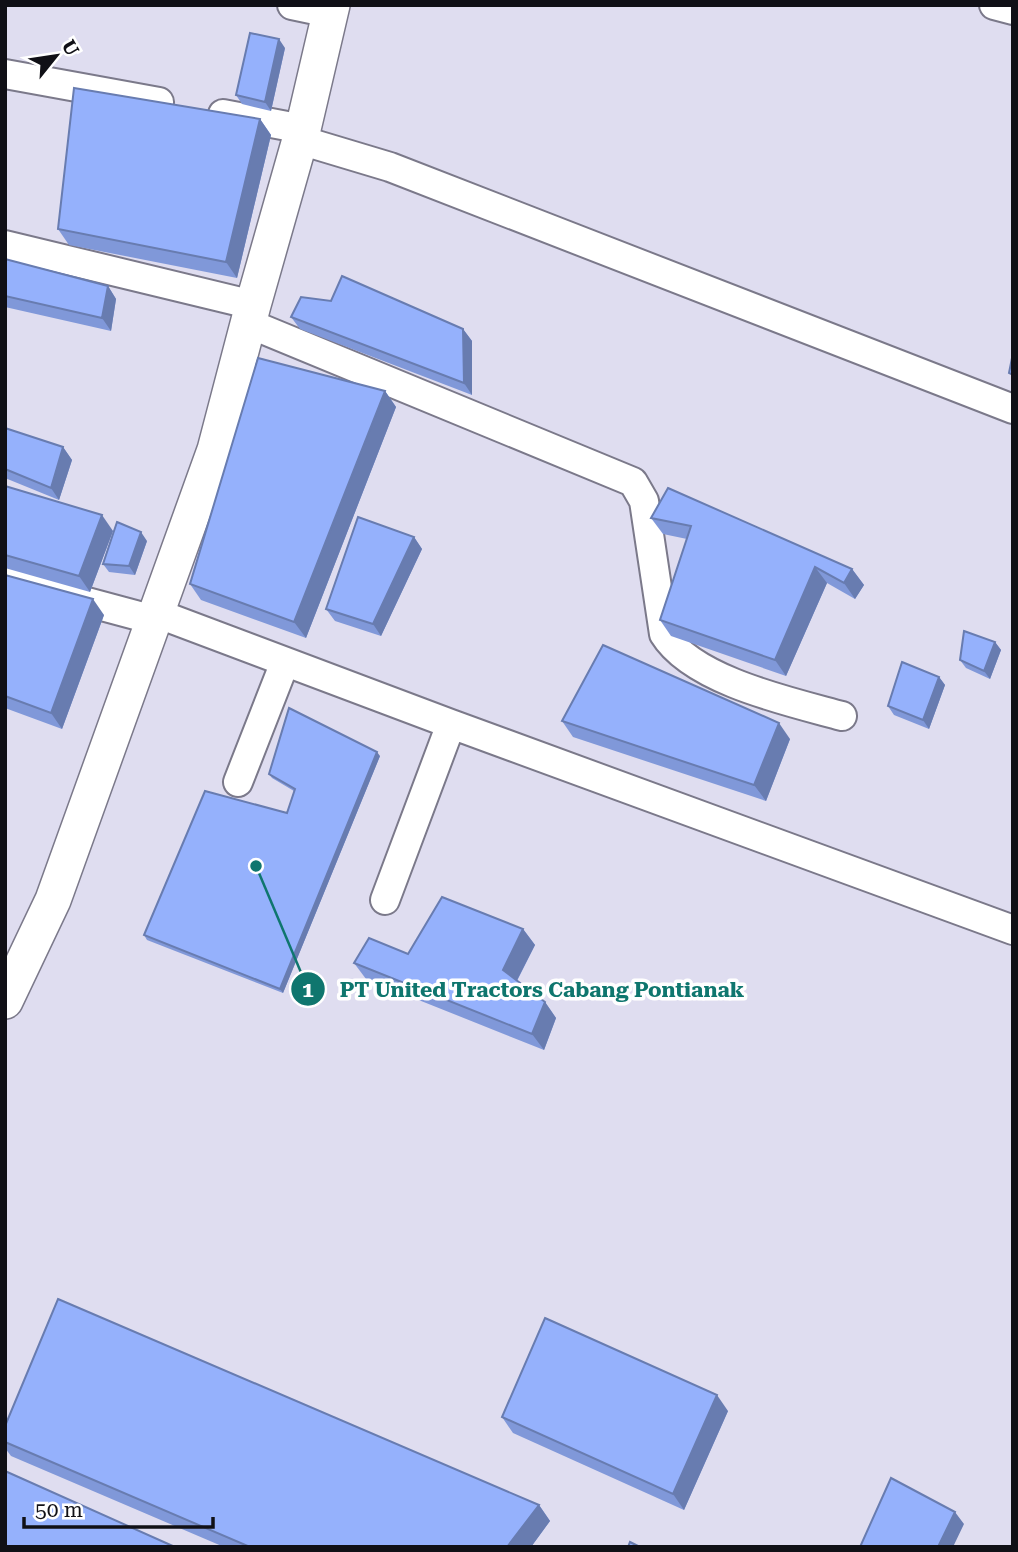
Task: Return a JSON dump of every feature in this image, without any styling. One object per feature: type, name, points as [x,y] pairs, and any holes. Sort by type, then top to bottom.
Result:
[{"type":"main road","points":[[5,1001],[53,900],[215,450],[302,135],[331,9]]},
{"type":"street","points":[[292,5],[331,9]]},
{"type":"street","points":[[994,5],[1013,10]]},
{"type":"street","points":[[5,74],[187,108],[302,135],[1013,409]]},
{"type":"street","points":[[5,245],[251,315],[633,482],[644,500],[664,634],[671,646],[681,656],[713,673],[757,691],[842,716]]},
{"type":"street","points":[[5,580],[155,617],[285,662],[1013,930]]},
{"type":"street","points":[[238,782],[285,662]]},
{"type":"street","points":[[385,900],[451,724]]},
{"type":"building","points":[[250,33],[279,39],[265,102],[236,95]]},
{"type":"building","points":[[74,88],[260,119],[226,262],[58,229]]},
{"type":"building","points":[[5,259],[108,286],[102,318],[5,296]]},
{"type":"building","points":[[342,276],[463,329],[464,383],[291,317],[301,297],[331,301]]},
{"type":"building","points":[[1013,353],[1013,375],[1009,373]]},
{"type":"building","points":[[258,358],[385,391],[294,622],[190,584]]},
{"type":"building","points":[[5,428],[63,447],[51,488],[5,469]]},
{"type":"building","points":[[5,486],[102,515],[79,576],[5,555]]},
{"type":"building","points":[[668,488],[852,569],[844,583],[815,567],[775,660],[660,620],[691,526],[651,518]]},
{"type":"building","points":[[358,517],[414,537],[373,624],[326,609]]},
{"type":"building","points":[[117,522],[141,532],[129,566],[103,564]]},
{"type":"building","points":[[5,575],[93,599],[51,713],[5,696]]},
{"type":"building","points":[[964,631],[995,642],[984,671],[960,660]]},
{"type":"building","points":[[603,645],[779,723],[754,785],[562,721]]},
{"type":"building","points":[[902,662],[939,677],[923,720],[888,706]]},
{"type":"building","points":[[289,708],[377,752],[280,989],[144,935],[205,791],[287,813],[295,789],[269,774]]},
{"type":"building","points":[[442,897],[523,929],[503,970],[545,1002],[532,1034],[354,963],[369,938],[408,954]]},
{"type":"building","points":[[58,1299],[539,1505],[507,1547],[250,1547],[5,1442],[5,1426]]},
{"type":"building","points":[[545,1318],[717,1395],[673,1494],[502,1417]]},
{"type":"building","points":[[5,1471],[175,1547],[5,1547]]},
{"type":"building","points":[[891,1478],[955,1512],[938,1547],[860,1547]]},
{"type":"place","name":"PT United Tractors Cabang Pontianak","points":[[256,866]]}]
